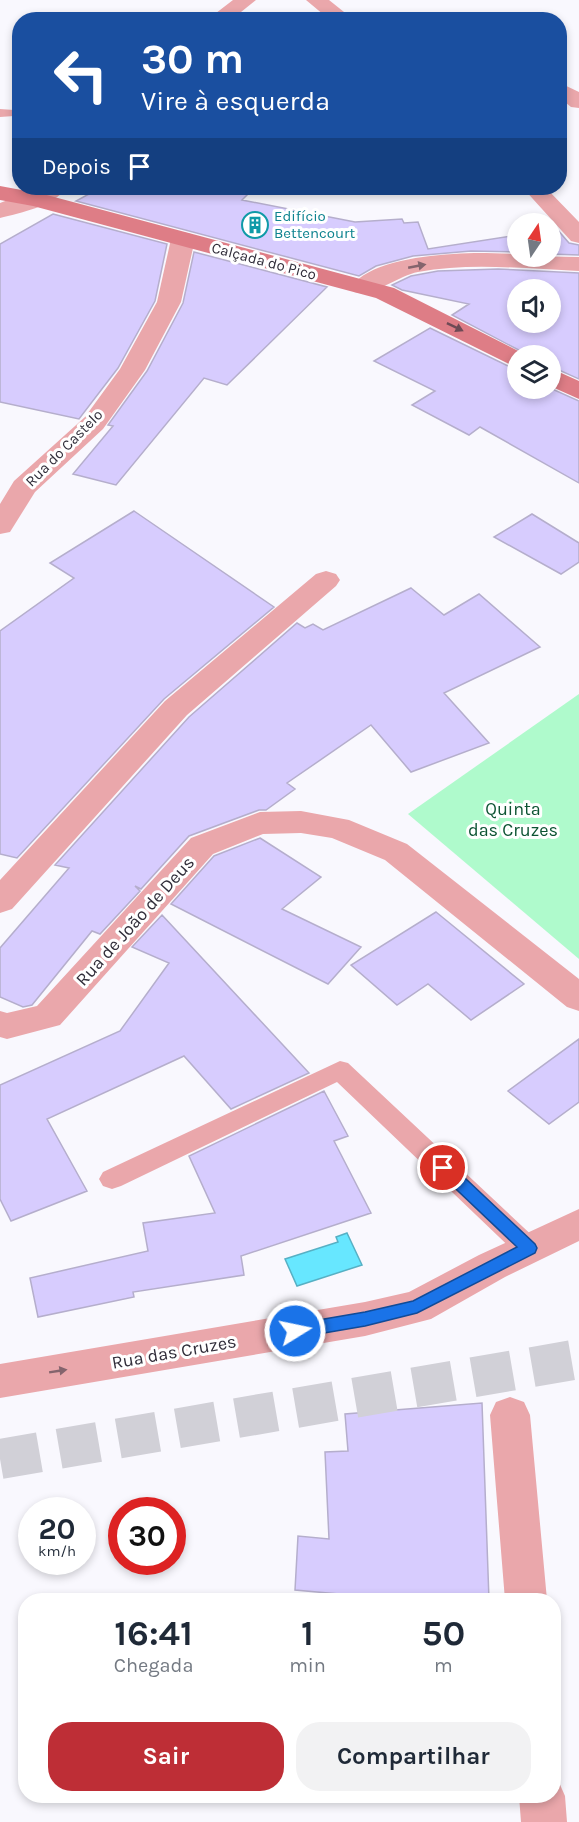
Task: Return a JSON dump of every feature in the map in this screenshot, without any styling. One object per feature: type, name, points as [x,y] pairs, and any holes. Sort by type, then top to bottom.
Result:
[{"type":"street","points":[[229,12],[246,0]]},
{"type":"street","points":[[316,0],[333,12]]},
{"type":"street","name":"Calçada do Pico","points":[[0,193],[35,199],[385,293],[507,354]]},
{"type":"street","points":[[0,211],[43,195]]},
{"type":"street","points":[[541,195],[579,236]]},
{"type":"street","name":"Rua do Castelo","points":[[0,526],[24,487],[94,423],[132,370],[169,302],[183,239]]},
{"type":"street","points":[[363,287],[394,271],[438,262],[579,264]]},
{"type":"street","points":[[561,382],[579,391]]},
{"type":"street","points":[[0,901],[176,708],[326,580]]},
{"type":"street","name":"Rua de João de Deus","points":[[0,1024],[7,1026],[48,1016],[202,846],[260,823],[301,822],[338,828],[396,852],[579,998]]},
{"type":"street","name":"Rua das Cruzes","points":[[0,1381],[365,1319],[417,1307],[579,1224]]},
{"type":"street","points":[[510,1415],[525,1593]]},
{"type":"street","points":[[543,1803],[544,1822]]},
{"type":"lane","points":[[112,1179],[340,1071],[529,1248]]},
{"type":"green space","name":"Quinta das Cruzes","points":[[579,694],[579,959],[408,814]]},
{"type":"water","points":[[347,1233],[362,1265],[297,1286],[285,1259],[338,1242],[336,1237]]},
{"type":"building","points":[[87,195],[247,195],[242,200],[355,222],[402,219],[404,223],[418,222],[428,249],[507,237],[507,252],[471,251],[413,256],[376,266],[359,276],[76,201]]},
{"type":"building","points":[[53,214],[167,244],[155,301],[118,368],[79,419],[0,402],[0,244]]},
{"type":"building","points":[[561,234],[569,243],[579,245],[579,255],[561,254]]},
{"type":"building","points":[[194,252],[327,287],[227,385],[204,378],[116,485],[73,474],[113,426],[108,425],[147,371],[183,303]]},
{"type":"building","points":[[498,269],[579,273],[579,379],[561,371],[561,345],[509,345],[452,315],[469,304],[402,290],[392,285],[411,276],[438,271]]},
{"type":"building","points":[[430,328],[507,366],[507,399],[561,399],[561,393],[579,401],[579,483],[480,427],[469,435],[412,405],[435,391],[374,361]]},
{"type":"building","points":[[134,511],[274,607],[164,699],[17,858],[0,854],[0,631],[74,578],[50,563]]},
{"type":"building","points":[[532,514],[579,543],[579,562],[561,574],[494,537]]},
{"type":"building","points":[[411,588],[444,615],[479,594],[540,647],[444,693],[489,743],[411,772],[371,725],[287,783],[295,789],[266,810],[259,810],[189,836],[141,889],[135,886],[140,891],[100,934],[92,931],[32,1005],[23,1007],[0,997],[0,948],[69,868],[55,865],[189,717],[297,623],[305,628],[313,624],[323,630]]},
{"type":"building","points":[[260,838],[321,877],[282,909],[361,947],[328,984],[171,904],[214,856]]},
{"type":"building","points":[[436,912],[524,984],[471,1020],[428,984],[397,1005],[351,965]]},
{"type":"building","points":[[162,915],[309,1073],[231,1109],[184,1056],[47,1119],[87,1191],[11,1221],[0,1199],[0,1085],[120,1031],[169,963],[132,947]]},
{"type":"building","points":[[579,1039],[579,1102],[549,1124],[508,1091]]},
{"type":"building","points":[[324,1091],[348,1136],[334,1141],[371,1213],[241,1256],[244,1275],[133,1292],[134,1297],[38,1317],[30,1278],[148,1251],[143,1223],[215,1213],[189,1156]]},
{"type":"building","points":[[482,1403],[489,1593],[328,1593],[295,1590],[298,1536],[329,1539],[325,1452],[348,1451],[345,1414]]},
{"type":"tunnel","points":[[0,1459],[579,1359]]},
{"type":"place","name":"Edifício Bettencourt","points":[[255,225]]},
{"type":"route","points":[[295,1331],[417,1307],[529,1248],[443,1168]]}]
